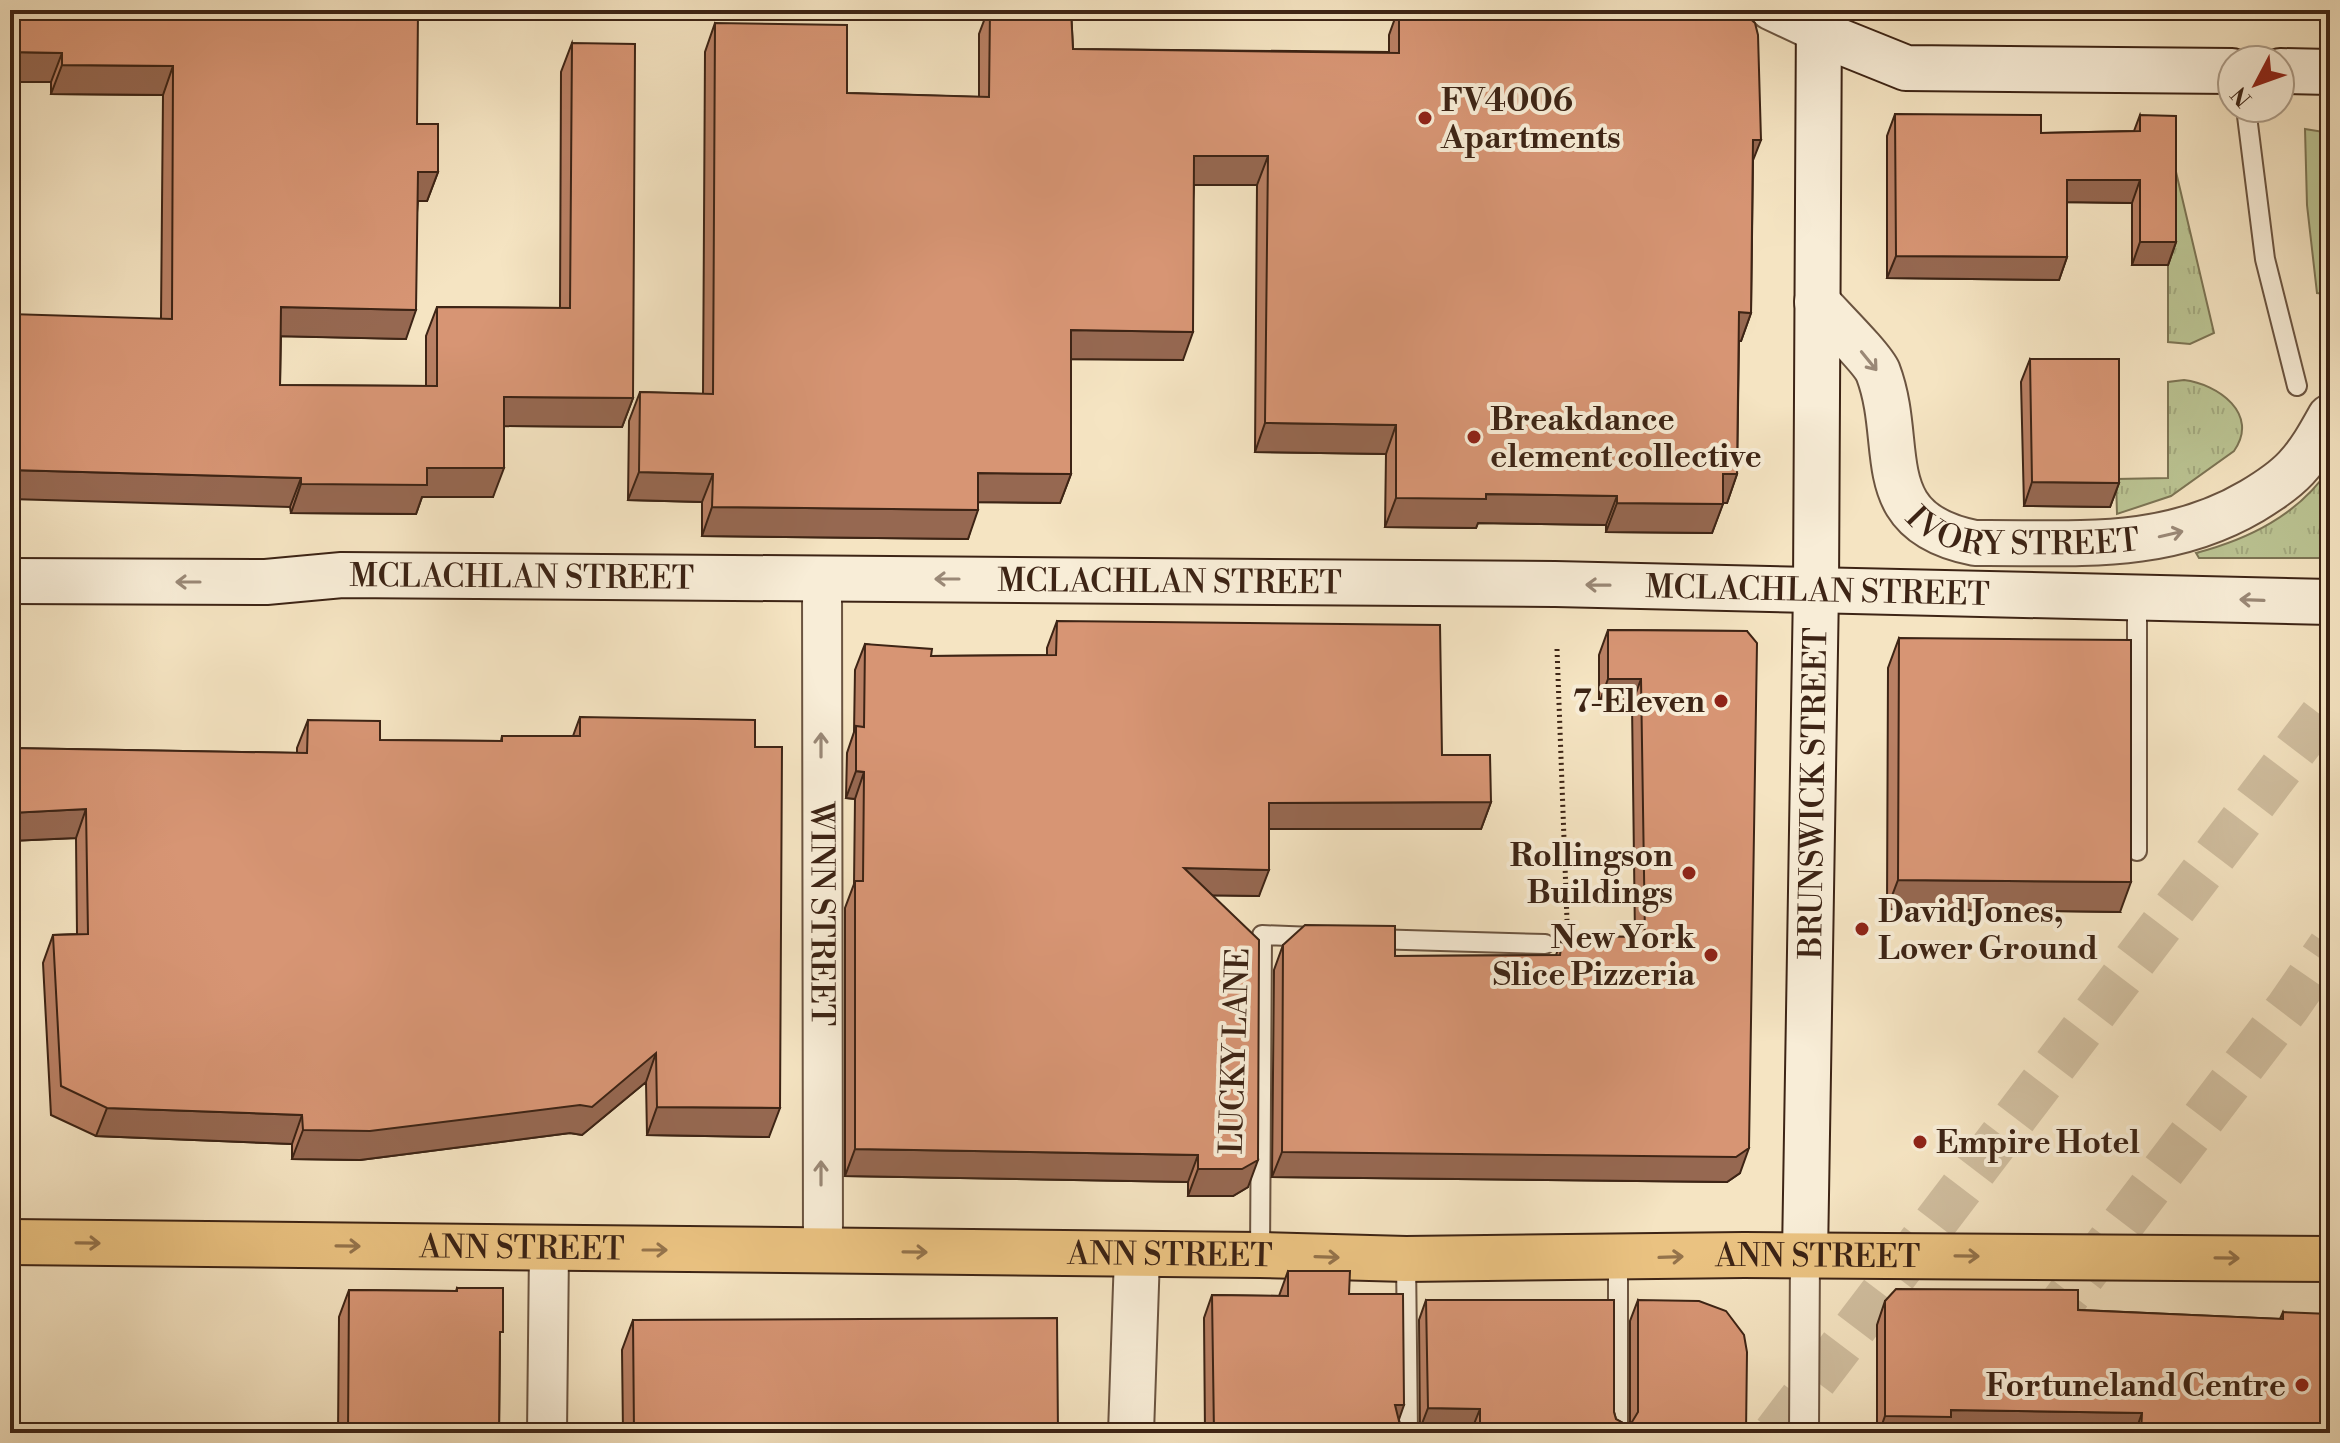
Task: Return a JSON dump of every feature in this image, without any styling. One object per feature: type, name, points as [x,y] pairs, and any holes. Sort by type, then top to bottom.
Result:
[{"type":"main road","points":[[1819,21],[1906,68],[2216,71]]},
{"type":"main road","name":"BRUNSWICK STREET","points":[[1805,1255],[1816,589],[1819,21]]},
{"type":"main road","points":[[2296,71],[2330,72]]},
{"type":"main road","name":"IVORY STREET","points":[[1817,302],[1877,369],[1884,396],[1895,476],[1902,497],[1933,529],[1953,539],[1975,543],[2116,542],[2190,530],[2228,515],[2263,494],[2295,469],[2315,444],[2330,417]]},
{"type":"main road","name":"MCLACHLAN STREET","points":[[10,581],[266,582],[342,575],[822,578],[1816,589],[2330,602]]},
{"type":"main road","name":"ANN STREET","points":[[10,1242],[1406,1259],[1805,1255],[2330,1259]]},
{"type":"main road","points":[[1131,1433],[1137,1256]]},
{"type":"street","points":[[1770,10],[1819,21]]},
{"type":"street","name":"WINN STREET","points":[[822,578],[823,1251]]},
{"type":"street","points":[[547,1433],[549,1250]]},
{"type":"street","name":"BRUNSWICK STREET","points":[[1804,1433],[1805,1255]]},
{"type":"lane","points":[[2248,124],[2265,259],[2297,386]]},
{"type":"lane","points":[[2137,596],[2137,851]]},
{"type":"lane","name":"LUCKY LANE","points":[[1260,1255],[1262,935],[1326,937]]},
{"type":"lane","points":[[1357,938],[1545,944]]},
{"type":"lane","points":[[1618,1258],[1618,1433]]},
{"type":"lane","points":[[1406,1259],[1408,1433]]},
{"type":"path","points":[[1545,944],[1568,942],[1557,649]]},
{"type":"green space","points":[[2305,129],[2330,133],[2330,252],[2325,294],[2317,293],[2307,205]]},
{"type":"green space","points":[[2168,138],[2214,333],[2190,344],[2168,342]]},
{"type":"green space","points":[[2184,380],[2210,388],[2232,403],[2242,425],[2241,437],[2234,451],[2171,496],[2117,514],[2116,479],[2168,478],[2168,382]]},
{"type":"green space","points":[[2330,468],[2330,558],[2199,558],[2196,553],[2253,532],[2288,512]]},
{"type":"building","points":[[10,10],[418,10],[417,124],[438,124],[438,172],[418,172],[416,310],[281,307],[280,385],[437,386],[437,307],[570,308],[572,43],[635,44],[633,398],[504,397],[504,468],[427,468],[427,485],[301,484],[301,478],[10,470],[10,314],[172,319],[173,66],[62,65],[62,53],[10,52]]},
{"type":"building","points":[[990,10],[1071,10],[1073,49],[1399,53],[1399,10],[1733,10],[1745,14],[1755,23],[1758,35],[1761,140],[1753,140],[1751,313],[1739,312],[1737,474],[1723,474],[1723,504],[1617,503],[1617,496],[1486,494],[1486,499],[1396,498],[1396,425],[1265,423],[1268,156],[1194,156],[1193,332],[1071,330],[1071,474],[978,473],[978,510],[712,507],[713,474],[639,472],[640,392],[713,394],[715,23],[847,25],[847,93],[989,97]]},
{"type":"building","points":[[1895,114],[2041,115],[2041,133],[2140,131],[2140,115],[2176,116],[2176,242],[2140,242],[2140,180],[2067,180],[2067,257],[1896,256]]},
{"type":"building","points":[[2030,359],[2119,359],[2119,483],[2032,482]]},
{"type":"building","points":[[1057,621],[1440,625],[1442,755],[1490,755],[1491,802],[1269,803],[1269,870],[1184,868],[1259,940],[1258,1160],[1242,1169],[1198,1169],[1198,1155],[855,1149],[855,881],[863,881],[864,772],[856,771],[856,726],[864,727],[865,644],[932,649],[931,656],[1056,655]]},
{"type":"building","points":[[1608,630],[1747,631],[1757,643],[1749,1148],[1736,1157],[1282,1152],[1283,945],[1305,925],[1395,926],[1395,956],[1560,955],[1563,936],[1645,937],[1641,679],[1608,679]]},
{"type":"building","points":[[1899,638],[2131,640],[2131,882],[1898,880]]},
{"type":"building","points":[[580,717],[755,720],[755,747],[782,747],[780,1108],[657,1107],[656,1053],[592,1107],[580,1105],[370,1131],[303,1130],[302,1115],[107,1108],[61,1086],[53,935],[88,934],[86,809],[10,813],[10,748],[307,753],[308,720],[380,721],[380,740],[502,741],[502,736],[580,736]]},
{"type":"building","points":[[1288,1271],[1350,1271],[1349,1294],[1403,1294],[1404,1405],[1395,1405],[1402,1433],[1214,1433],[1212,1295],[1288,1296]]},
{"type":"building","points":[[457,1288],[503,1288],[499,1433],[348,1433],[349,1290],[457,1291]]},
{"type":"building","points":[[1896,1289],[2078,1290],[2078,1310],[2283,1319],[2283,1312],[2330,1314],[2330,1433],[2141,1433],[2142,1413],[1951,1410],[1951,1417],[1885,1416],[1885,1301]]},
{"type":"building","points":[[1426,1300],[1614,1300],[1614,1412],[1616,1419],[1625,1424],[1632,1422],[1638,1412],[1638,1300],[1699,1301],[1726,1311],[1744,1335],[1747,1352],[1746,1433],[1480,1433],[1480,1409],[1428,1408]]},
{"type":"building","points":[[1057,1318],[1058,1433],[634,1433],[633,1320]]},
{"type":"tunnel","points":[[1775,1433],[2330,704]]},
{"type":"tunnel","points":[[1963,1433],[2288,1007],[2330,946]]},
{"type":"place","name":"FV4006 Apartments","points":[[1425,118]]},
{"type":"place","name":"Breakdance element collective","points":[[1474,437]]},
{"type":"place","name":"7-Eleven","points":[[1721,701]]},
{"type":"place","name":"Rollingson Buildings","points":[[1689,873]]},
{"type":"place","name":"David Jones, Lower Ground","points":[[1862,929]]},
{"type":"place","name":"New York Slice Pizzeria","points":[[1711,955]]},
{"type":"place","name":"Empire Hotel","points":[[1920,1142]]},
{"type":"place","name":"Fortuneland Centre","points":[[2302,1385]]}]
